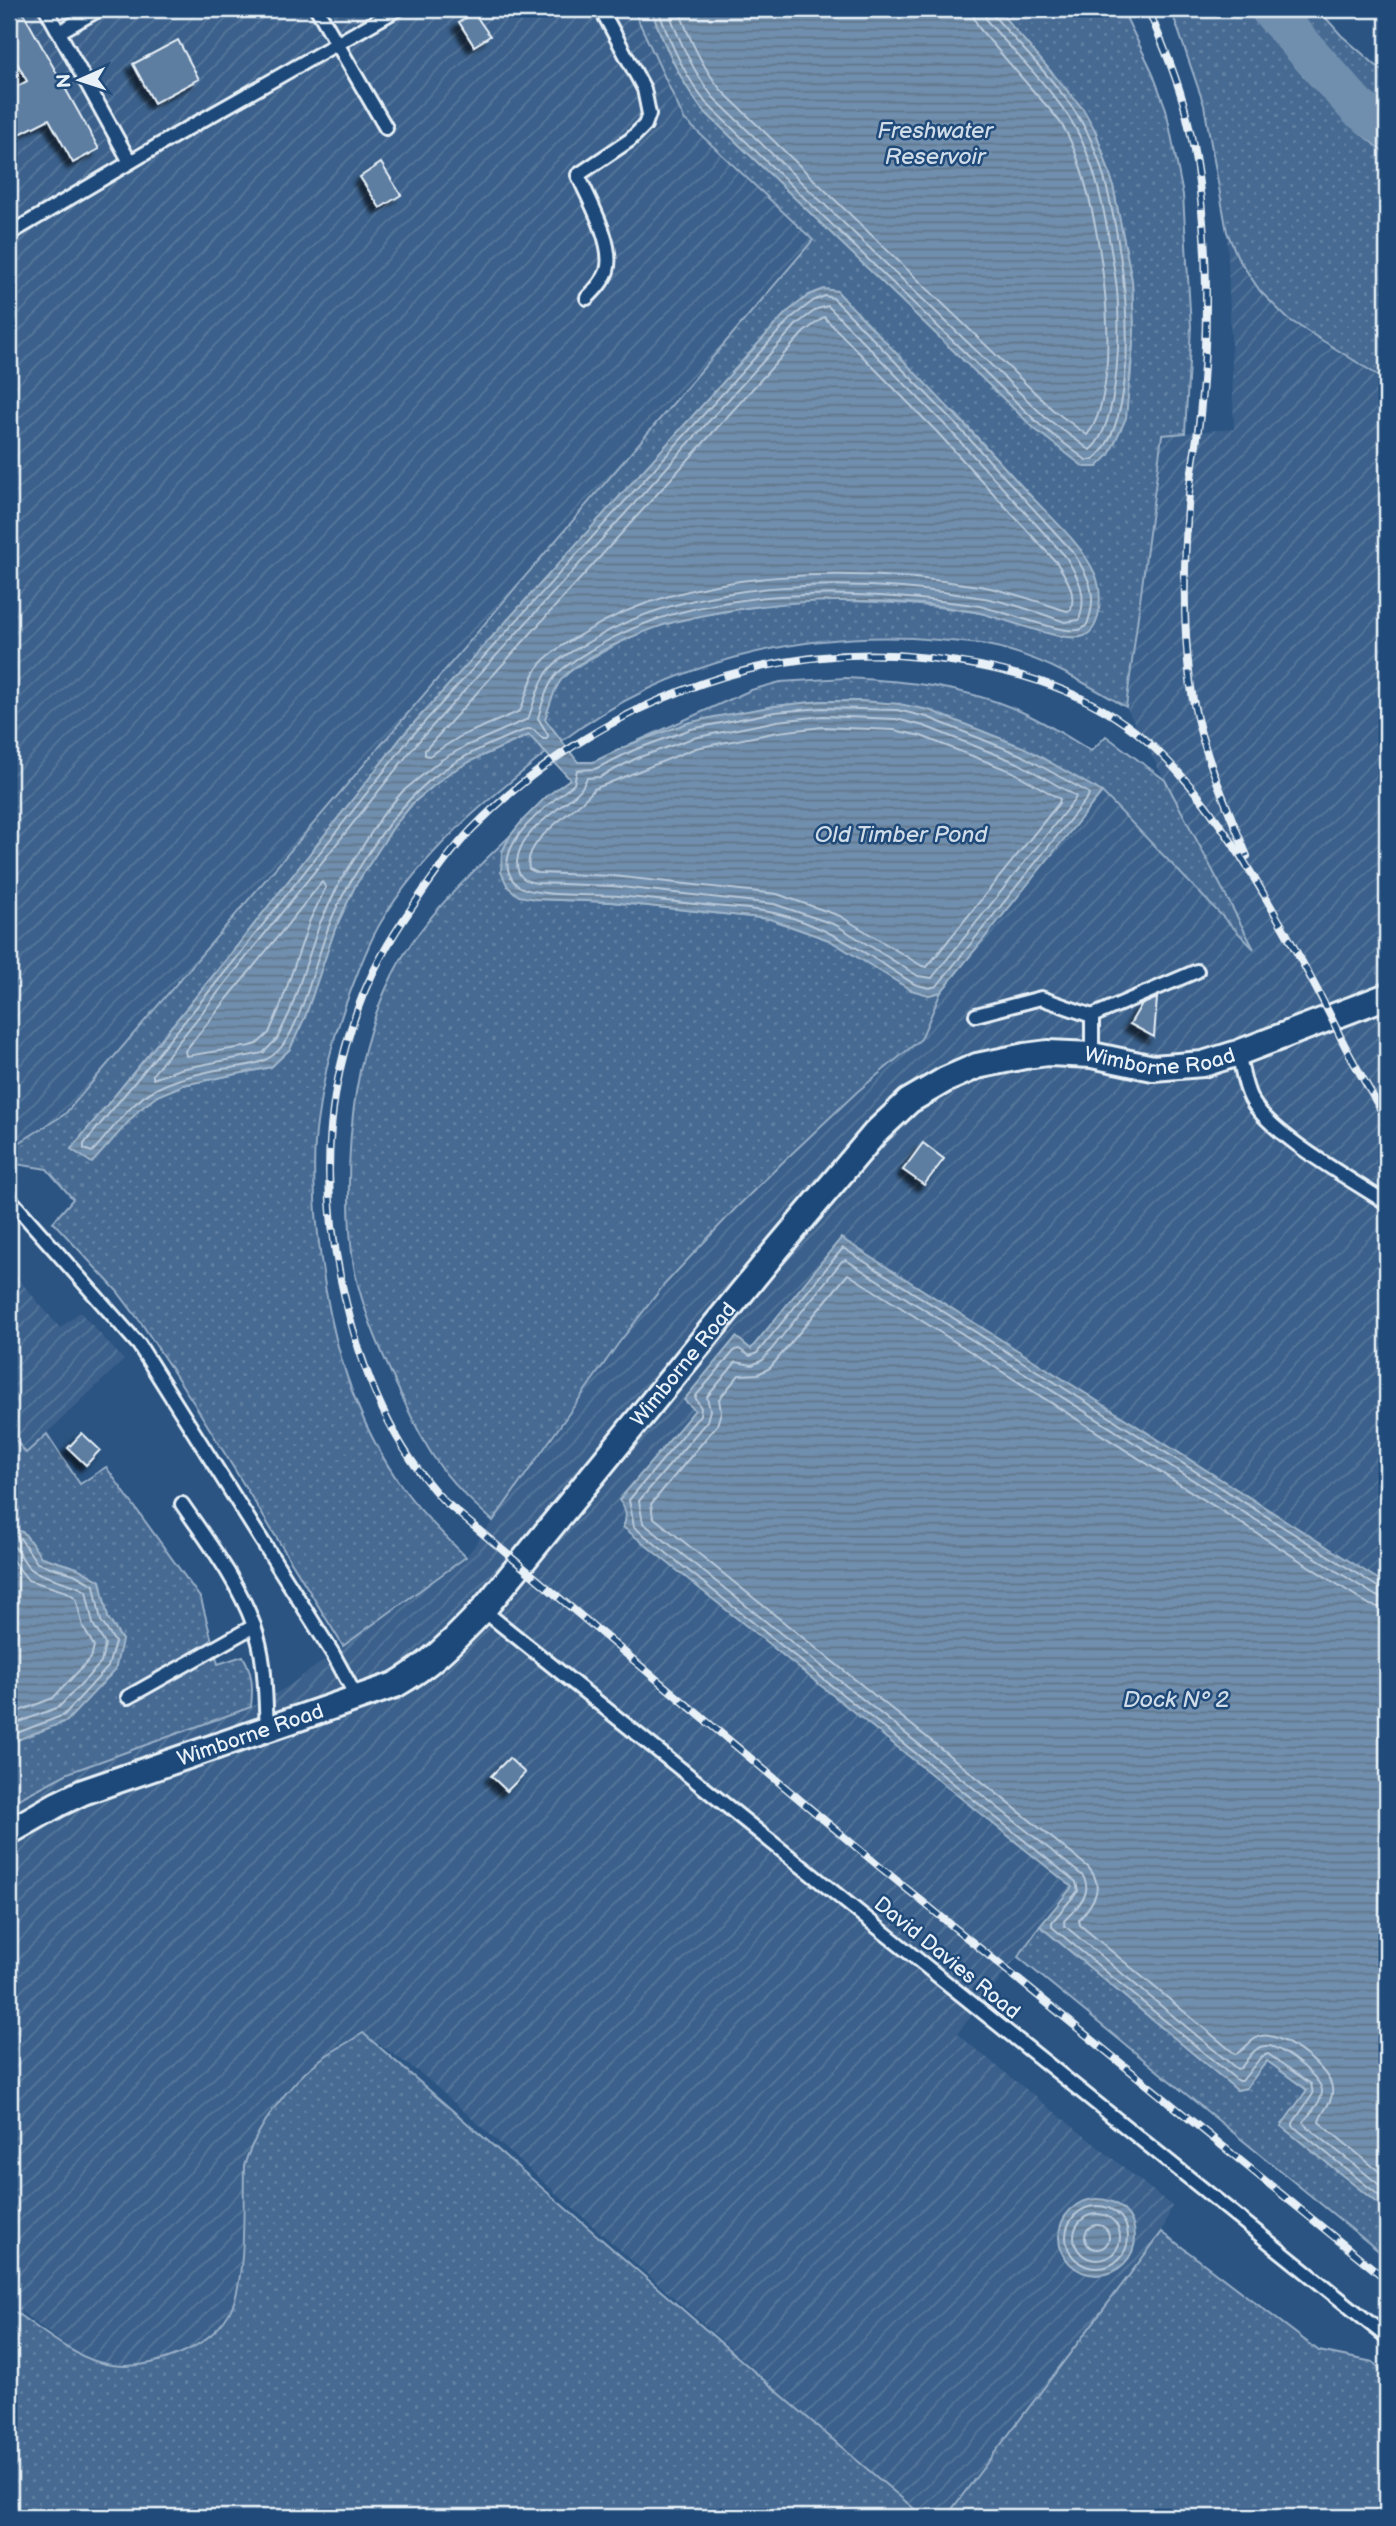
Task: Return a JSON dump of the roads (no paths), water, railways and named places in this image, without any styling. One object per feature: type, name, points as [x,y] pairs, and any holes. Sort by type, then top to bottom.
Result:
[{"type":"street","name":"Wimborne Road","points":[[9,1832],[83,1792],[395,1685],[440,1655],[483,1610],[773,1254],[876,1132],[902,1106],[945,1080],[989,1062],[1048,1053],[1092,1055],[1153,1068],[1202,1064],[1387,996]]},
{"type":"lane","points":[[46,9],[131,162]]},
{"type":"lane","points":[[59,32],[100,9]]},
{"type":"lane","points":[[317,9],[386,128]]},
{"type":"lane","points":[[9,234],[398,9]]},
{"type":"lane","points":[[587,298],[607,271],[608,251],[578,175],[630,140],[639,132],[649,114],[644,89],[601,9]]},
{"type":"lane","points":[[976,1015],[1041,998],[1092,1016],[1197,971]]},
{"type":"lane","points":[[1092,1016],[1092,1055]]},
{"type":"lane","points":[[1238,1053],[1251,1098],[1262,1115],[1280,1132],[1387,1203]]},
{"type":"lane","points":[[9,1198],[139,1345],[333,1654],[357,1698]]},
{"type":"lane","points":[[182,1504],[223,1564],[254,1626],[263,1662],[268,1728]]},
{"type":"lane","name":"David Davies Road","points":[[483,1610],[1387,2337]]},
{"type":"lane","points":[[128,1697],[254,1626]]},
{"type":"water","name":"Freshwater Reservoir","points":[[651,9],[997,9],[1083,109],[1096,133],[1112,181],[1132,281],[1134,331],[1126,418],[1109,455],[1097,467],[1084,467],[1036,430],[701,108],[672,60]]},
{"type":"water","name":"Old Timber Pond","points":[[824,289],[837,291],[1081,550],[1097,581],[1100,599],[1095,625],[1084,636],[1062,636],[976,612],[939,606],[864,601],[789,603],[714,613],[650,630],[615,644],[583,662],[558,684],[545,719],[578,762],[593,762],[631,744],[688,723],[714,717],[822,701],[899,704],[929,710],[1025,748],[1102,792],[941,992],[929,995],[911,990],[829,940],[770,919],[611,902],[519,896],[508,887],[501,872],[502,852],[523,820],[547,796],[570,779],[529,735],[449,773],[413,803],[394,826],[355,886],[335,929],[305,1017],[290,1049],[271,1067],[183,1085],[157,1096],[139,1110],[92,1163],[71,1149],[230,955],[405,733],[786,313],[809,295]]},
{"type":"water","name":"Dock Nº 2","points":[[841,1238],[1387,1585],[1387,2211],[1281,2126],[1307,2090],[1267,2061],[1246,2088],[1237,2090],[1040,1926],[1072,1887],[623,1527],[625,1513],[619,1500],[695,1410],[684,1400],[736,1337],[751,1349]]},
{"type":"water","points":[[9,1526],[24,1533],[41,1557],[77,1568],[100,1581],[108,1618],[122,1640],[115,1670],[67,1721],[9,1743]]},
{"type":"water","points":[[1105,2199],[1118,2205],[1129,2216],[1135,2229],[1133,2252],[1118,2269],[1105,2275],[1089,2275],[1076,2269],[1061,2252],[1059,2229],[1065,2216],[1082,2201]]},
{"type":"waterway","points":[[1270,9],[1358,108],[1387,128]]},
{"type":"railway","points":[[1148,9],[1174,73],[1186,113],[1194,149],[1203,224],[1206,302],[1203,379],[1189,494],[1185,563],[1190,680],[1205,747],[1247,856]]},
{"type":"railway","points":[[1387,1121],[1351,1058],[1307,971],[1238,852],[1181,775],[1136,732],[1113,716],[1064,690],[1011,673],[929,658],[866,655],[803,659],[741,672],[681,691],[624,717],[569,749],[519,786],[472,829],[441,866],[405,918],[382,955],[363,995],[339,1076],[333,1110],[329,1180],[335,1250],[349,1315],[367,1373],[378,1400],[407,1453],[444,1501],[880,1867],[1387,2280]]}]
